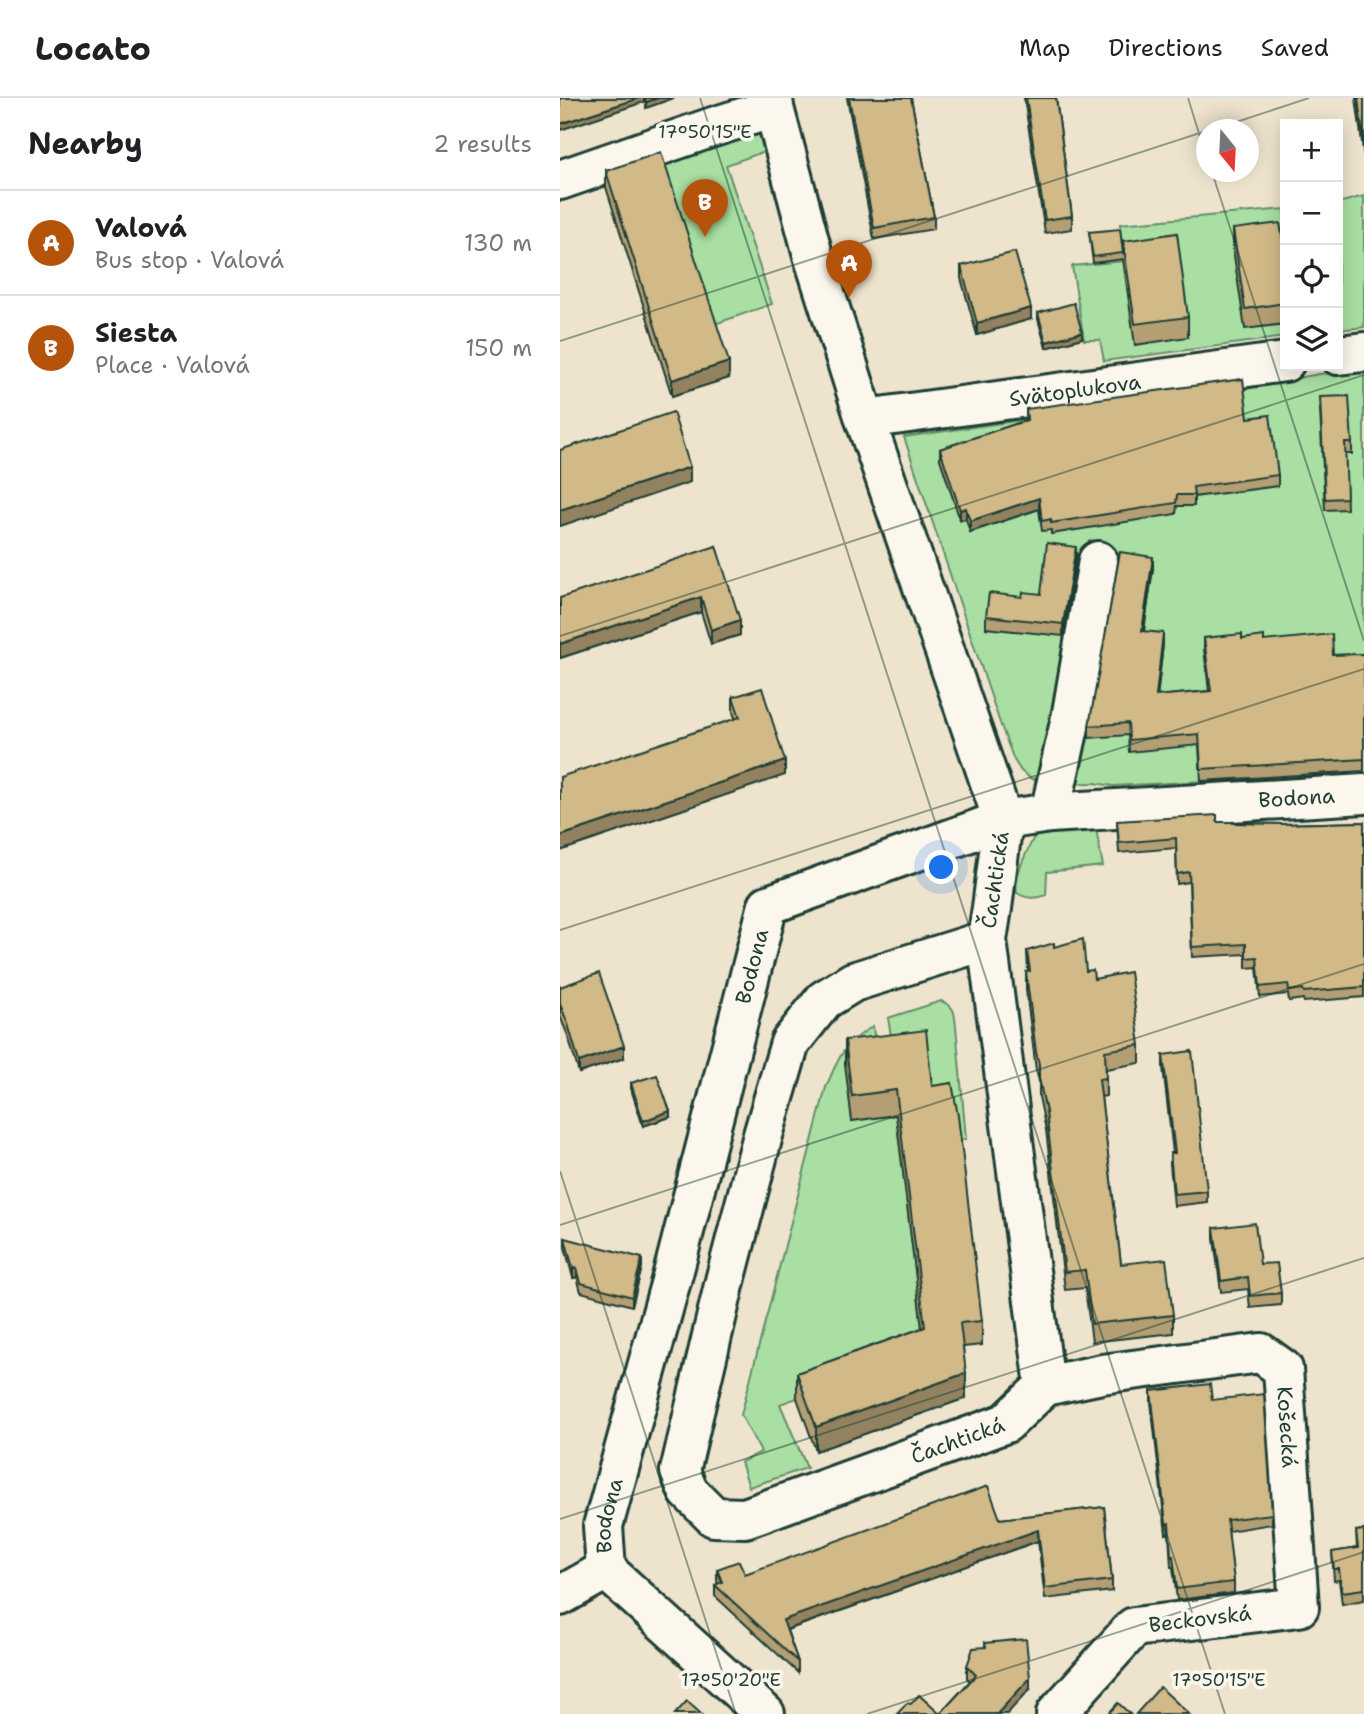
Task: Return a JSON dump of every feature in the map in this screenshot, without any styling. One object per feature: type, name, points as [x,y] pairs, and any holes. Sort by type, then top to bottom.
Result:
[{"type":"street","points":[[560,180],[713,127],[773,103],[813,256],[865,419],[1003,820]]},
{"type":"street","points":[[1343,354],[1364,352]]},
{"type":"street","name":"Svätoplukova","points":[[865,419],[1280,363]]},
{"type":"street","points":[[1050,813],[1072,713],[1098,561]]},
{"type":"street","name":"Bodona","points":[[560,1596],[606,1570],[603,1526],[674,1270],[768,905],[1003,820],[1050,813],[1364,794]]},
{"type":"street","name":"Čachtická","points":[[986,940],[853,982],[824,1000],[790,1043],[725,1281],[680,1471],[688,1491],[714,1517],[745,1518],[1006,1423],[1045,1386],[986,940],[1003,820]]},
{"type":"street","points":[[674,1270],[725,1281]]},
{"type":"street","name":"Košecká","points":[[1045,1386],[1102,1374],[1261,1353],[1283,1369],[1299,1607]]},
{"type":"street","points":[[606,1570],[765,1714]]},
{"type":"street","name":"Beckovská","points":[[1056,1714],[1134,1627],[1299,1607]]},
{"type":"green space","points":[[753,133],[764,139],[769,150],[726,165],[772,304],[712,325],[660,164]]},
{"type":"green space","points":[[1364,196],[1364,327],[1343,329],[1343,245],[1343,202]]},
{"type":"green space","points":[[1280,209],[1280,338],[1104,361],[1100,340],[1084,340],[1072,266],[1123,261],[1120,224]]},
{"type":"green space","points":[[1364,370],[1364,771],[1113,786],[1095,783],[1045,784],[1021,771],[1000,723],[904,437],[1243,388],[1319,374]]},
{"type":"green space","points":[[1096,829],[1103,866],[1047,872],[1046,895],[1031,898],[1017,893],[1019,871],[1036,833]]},
{"type":"green space","points":[[941,1001],[952,1008],[956,1026],[966,1139],[956,1141],[895,1059],[888,1018]]},
{"type":"green space","points":[[873,1026],[877,1060],[846,1065],[852,1120],[896,1115],[925,1352],[780,1404],[807,1468],[749,1487],[741,1462],[761,1452],[741,1415],[826,1087],[843,1052]]},
{"type":"building","points":[[560,98],[639,98],[560,124]]},
{"type":"building","points":[[849,98],[911,98],[934,217],[874,228]]},
{"type":"building","points":[[1026,98],[1056,98],[1072,216],[1045,220]]},
{"type":"building","points":[[1358,98],[1364,98],[1364,145]]},
{"type":"building","points":[[661,152],[729,362],[672,380],[606,171]]},
{"type":"building","points":[[1280,223],[1280,304],[1245,309],[1233,229]]},
{"type":"building","points":[[1120,229],[1123,253],[1093,257],[1089,232]]},
{"type":"building","points":[[1177,233],[1188,317],[1135,324],[1123,241]]},
{"type":"building","points":[[1015,252],[1031,308],[977,323],[961,266]]},
{"type":"building","points":[[1074,303],[1082,332],[1046,342],[1038,313]]},
{"type":"building","points":[[1243,379],[1248,418],[1270,415],[1278,475],[1193,487],[1194,495],[1177,495],[1176,503],[1051,523],[1051,519],[1042,521],[1039,498],[970,521],[966,508],[960,510],[940,449],[1027,420],[1026,409]]},
{"type":"building","points":[[1349,396],[1352,443],[1345,443],[1347,498],[1325,499],[1320,397]]},
{"type":"building","points":[[673,412],[690,467],[560,510],[560,450]]},
{"type":"building","points":[[1047,543],[1076,547],[1063,624],[986,616],[989,593],[1022,597],[1023,592],[1041,594]]},
{"type":"building","points":[[716,546],[740,620],[711,630],[701,597],[560,644],[560,598]]},
{"type":"building","points":[[1120,552],[1153,557],[1142,631],[1163,633],[1156,696],[1211,691],[1204,638],[1242,634],[1242,639],[1264,636],[1264,641],[1332,634],[1333,655],[1364,654],[1364,759],[1201,769],[1199,734],[1129,740],[1128,723],[1089,726]]},
{"type":"building","points":[[762,688],[785,761],[560,836],[560,777],[740,717],[733,697]]},
{"type":"building","points":[[1217,815],[1217,822],[1233,823],[1364,822],[1364,987],[1304,992],[1303,989],[1289,991],[1288,984],[1260,987],[1257,957],[1246,958],[1246,944],[1192,947],[1189,872],[1177,874],[1176,838],[1119,843],[1117,821]]},
{"type":"building","points":[[1083,939],[1086,971],[1093,970],[1094,979],[1130,972],[1140,1045],[1105,1051],[1106,1078],[1099,1079],[1121,1264],[1166,1259],[1173,1315],[1092,1324],[1085,1270],[1065,1272],[1026,972],[1030,971],[1027,951],[1054,943],[1054,947]]},
{"type":"building","points":[[599,973],[624,1046],[579,1062],[560,1004],[560,987]]},
{"type":"building","points":[[926,1030],[932,1086],[952,1083],[982,1321],[960,1323],[966,1373],[816,1427],[797,1373],[925,1327],[896,1090],[852,1096],[845,1040]]},
{"type":"building","points":[[1192,1051],[1207,1191],[1174,1194],[1170,1153],[1175,1153],[1163,1055]]},
{"type":"building","points":[[657,1075],[670,1111],[643,1121],[631,1083]]},
{"type":"building","points":[[1255,1223],[1260,1264],[1277,1263],[1281,1293],[1250,1296],[1248,1277],[1221,1281],[1214,1228]]},
{"type":"building","points":[[565,1238],[642,1258],[632,1297],[581,1283],[577,1268],[573,1269]]},
{"type":"building","points":[[1210,1384],[1212,1400],[1264,1394],[1272,1514],[1227,1520],[1234,1582],[1177,1589],[1173,1556],[1171,1557],[1169,1523],[1166,1524],[1151,1391]]},
{"type":"building","points":[[988,1486],[1000,1519],[1104,1507],[1112,1580],[1045,1588],[1038,1530],[783,1620],[798,1662],[715,1585],[722,1582],[717,1569],[739,1561],[745,1574]]},
{"type":"building","points":[[1364,1530],[1364,1589],[1342,1592],[1339,1569],[1334,1569],[1332,1552],[1358,1548],[1356,1531]]},
{"type":"building","points":[[1026,1639],[1030,1678],[997,1714],[940,1714],[976,1675],[967,1666],[973,1648],[986,1647],[985,1643]]},
{"type":"building","points":[[1160,1687],[1189,1714],[1136,1714]]},
{"type":"building","points":[[919,1695],[940,1714],[897,1714]]},
{"type":"building","points":[[687,1701],[701,1714],[675,1714]]},
{"type":"building","points":[[1118,1703],[1130,1714],[1108,1714]]},
{"type":"place","name":"Siesta","points":[[705,237]]},
{"type":"place","name":"Valová","points":[[849,298]]}]
